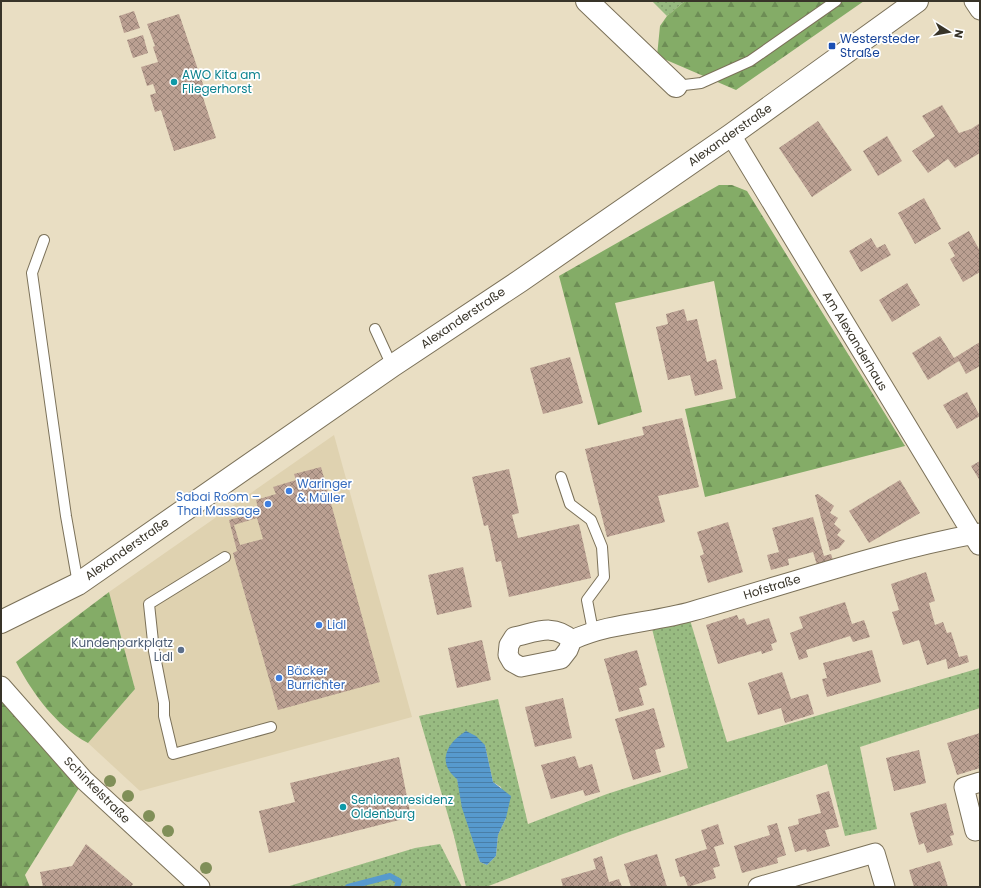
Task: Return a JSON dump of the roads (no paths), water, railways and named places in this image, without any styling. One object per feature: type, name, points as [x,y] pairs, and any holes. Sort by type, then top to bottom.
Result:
[{"type":"main road","points":[[587,1],[676,86]]},
{"type":"main road","name":"Alexanderstraße","points":[[1,622],[78,584],[392,366],[520,281],[731,135],[917,1]]},
{"type":"street","points":[[974,1],[980,10]]},
{"type":"street","name":"Am Alexanderhaus","points":[[731,135],[978,538]]},
{"type":"street","name":"Hofstraße","points":[[572,640],[593,631],[691,612],[858,562],[978,538]]},
{"type":"street","name":"Schinkelstraße","points":[[1,686],[84,780],[200,887]]},
{"type":"street","points":[[980,782],[964,787],[975,831],[980,830]]},
{"type":"street","points":[[758,887],[875,853],[885,887]]},
{"type":"lane","points":[[676,86],[701,83],[750,61],[836,1]]},
{"type":"lane","points":[[44,240],[32,273],[66,516],[78,584]]},
{"type":"lane","points":[[375,329],[392,366]]},
{"type":"lane","points":[[561,477],[570,504],[592,520],[602,547],[604,577],[587,600],[593,631]]},
{"type":"lane","points":[[225,557],[149,604],[154,651],[164,703],[164,716],[173,754],[272,727]]},
{"type":"water","points":[[466,731],[476,736],[485,745],[493,782],[511,796],[506,818],[498,835],[496,856],[487,865],[480,862],[462,808],[457,779],[451,773],[447,766],[446,760],[446,753],[449,747]]},
{"type":"waterway","points":[[348,887],[390,876],[399,881],[397,887]]},
{"type":"place","name":"Westersteder Straße","points":[[832,46]]},
{"type":"place","name":"AWO Kita am Fliegerhorst","points":[[174,82]]},
{"type":"place","name":"Waringer & Müller","points":[[289,491]]},
{"type":"place","name":"Sabai Room – Thai Massage","points":[[268,504]]},
{"type":"place","name":"Lidl","points":[[319,625]]},
{"type":"place","name":"Kundenparkplatz Lidl","points":[[181,650]]},
{"type":"place","name":"Bäcker Burrichter","points":[[279,678]]},
{"type":"place","name":"Seniorenresidenz Oldenburg","points":[[343,807]]}]
